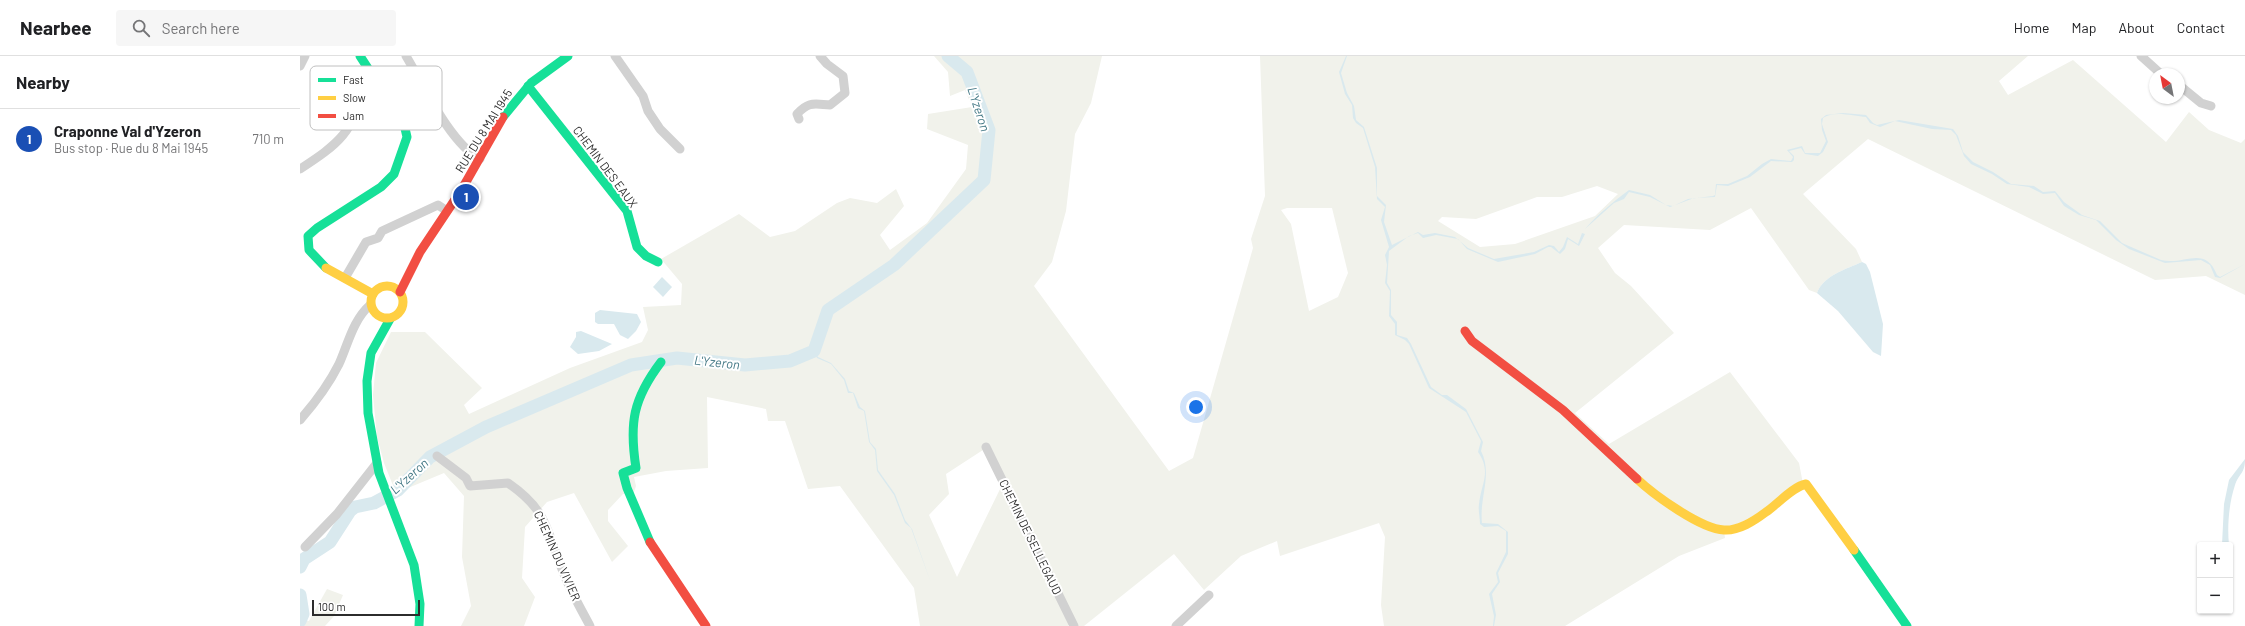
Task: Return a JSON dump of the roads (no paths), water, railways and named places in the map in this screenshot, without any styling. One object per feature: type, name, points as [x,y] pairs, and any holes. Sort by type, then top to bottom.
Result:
[{"type":"street","points":[[300,66],[305,56]]},
{"type":"street","points":[[360,56],[366,66]]},
{"type":"street","points":[[406,56],[412,66]]},
{"type":"street","name":"RUE DU 8 MAI 1945","points":[[400,292],[407,272],[480,160],[512,104],[546,69],[568,56]]},
{"type":"street","points":[[615,56],[643,96],[648,111],[660,129],[680,149]]},
{"type":"street","points":[[799,119],[797,114],[806,105],[810,103],[830,104],[844,93],[844,76],[827,64],[820,56]]},
{"type":"street","points":[[2141,56],[2154,68]]},
{"type":"street","name":"CHEMIN DES EAUX","points":[[528,86],[627,211],[638,247],[646,256],[658,262]]},
{"type":"street","points":[[2185,90],[2201,103],[2211,106]]},
{"type":"street","points":[[442,115],[456,138],[469,153],[480,160]]},
{"type":"street","points":[[300,169],[330,149],[340,139],[346,130]]},
{"type":"street","points":[[372,294],[322,266],[309,250],[308,236],[317,228],[381,187],[394,174],[407,137],[405,130]]},
{"type":"street","points":[[345,278],[366,242],[378,238],[382,232],[438,205],[447,211]]},
{"type":"street","name":"RUE DU 8 MAI 1945","points":[[386,286],[407,272]]},
{"type":"street","points":[[300,420],[309,410],[338,366],[361,314],[370,305],[372,294],[381,287],[386,286],[400,292],[403,303],[400,313],[390,319],[378,338],[371,353],[366,376],[371,434],[379,473],[416,564],[420,584],[421,610],[419,626]]},
{"type":"street","points":[[370,305],[375,315],[378,338]]},
{"type":"street","points":[[375,315],[380,318],[390,319]]},
{"type":"street","points":[[1465,331],[1472,341],[1564,411],[1645,487],[1681,512],[1702,522],[1724,530],[1736,528],[1753,520],[1802,485],[1806,484],[1826,510],[1907,626]]},
{"type":"street","points":[[661,362],[654,371],[634,416],[632,443],[636,468],[623,473],[627,488],[648,539],[706,626]]},
{"type":"street","name":"CHEMIN DE SELLEGAUD","points":[[986,447],[1074,626]]},
{"type":"street","name":"CHEMIN DU VIVIER","points":[[437,456],[466,478],[470,486],[508,483],[534,504],[542,515],[566,579],[590,626]]},
{"type":"street","points":[[305,547],[332,520],[377,463]]},
{"type":"street","points":[[1176,626],[1209,595]]},
{"type":"waterway","name":"L'Yzeron","points":[[300,567],[304,559],[330,542],[350,511],[355,507],[374,503],[398,490],[430,457],[486,427],[631,365],[677,358],[745,365],[790,361],[814,351],[828,310],[894,265],[984,180],[989,130],[967,72],[948,56]]},
{"type":"waterway","name":"L'Yzeron","points":[[300,595],[303,614],[300,621]]},
{"type":"place","name":"Craponne Val d'Yzeron","points":[[466,197]]}]
